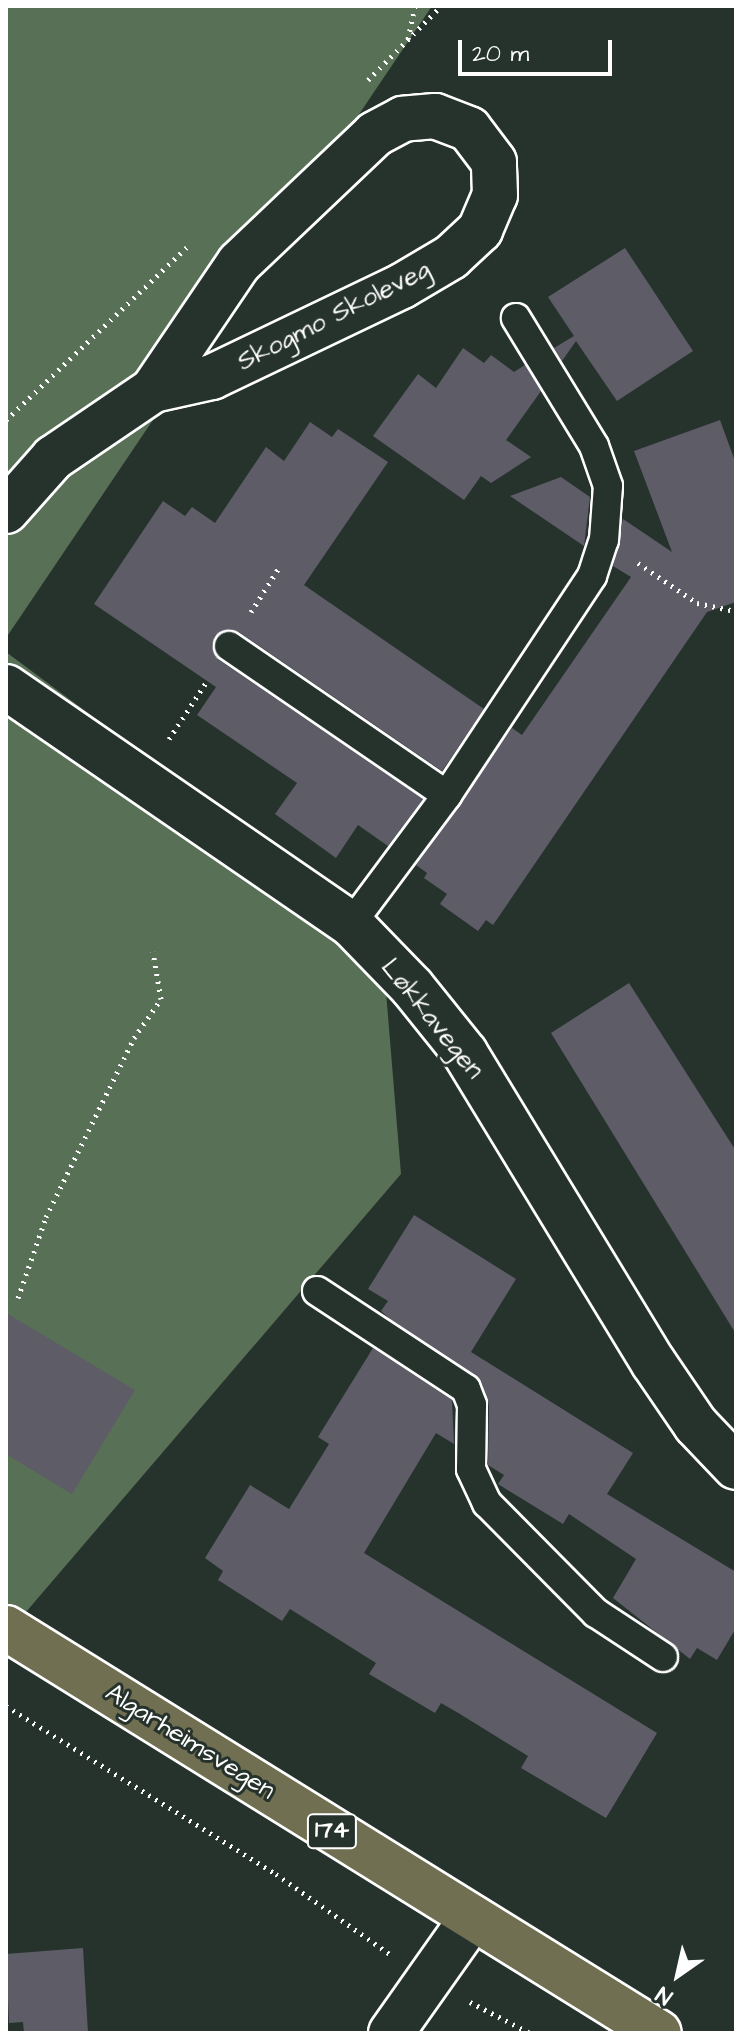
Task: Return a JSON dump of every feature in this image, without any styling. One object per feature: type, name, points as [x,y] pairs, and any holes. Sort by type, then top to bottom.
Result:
[{"type":"main road","name":"Algarheimsvegen","points":[[6,1628],[659,2033]]},
{"type":"street","name":"Skogmo Skoleveg","points":[[6,511],[53,458],[153,390],[239,263],[375,134],[403,119],[435,116],[469,129],[494,162],[495,195],[480,230],[451,257],[402,286],[212,377],[153,390]]},
{"type":"street","name":"Løkkavegen","points":[[6,687],[351,924],[465,1053],[653,1362],[696,1425],[736,1467]]},
{"type":"street","points":[[391,2033],[472,1918]]},
{"type":"lane","points":[[351,924],[447,795],[592,576],[604,540],[608,486],[594,446],[516,318]]},
{"type":"lane","points":[[229,646],[447,795]]},
{"type":"lane","points":[[317,1291],[466,1389],[472,1405],[471,1469],[487,1503],[596,1613],[663,1657]]},
{"type":"path","points":[[407,40],[415,6]]},
{"type":"path","points":[[604,540],[697,603],[736,611]]},
{"type":"path","points":[[18,1298],[46,1217],[134,1038],[161,999],[153,952]]},
{"type":"path","points":[[6,1706],[276,1874],[428,1980],[530,2033]]},
{"type":"green space","points":[[6,6],[432,6],[6,638]]},
{"type":"green space","points":[[6,652],[381,931],[401,1174],[8,1633]]},
{"type":"building","points":[[625,248],[693,351],[617,401],[576,341],[562,361],[554,348],[574,336],[548,297]]},
{"type":"building","points":[[463,348],[484,363],[491,355],[514,372],[525,365],[541,391],[506,440],[531,457],[491,483],[481,476],[464,500],[373,436],[418,374],[436,388]]},
{"type":"building","points":[[720,420],[736,464],[736,602],[707,612],[493,925],[486,920],[478,931],[440,904],[447,894],[424,878],[427,873],[416,865],[512,728],[522,735],[631,577],[613,566],[623,519],[672,552],[634,451]]},
{"type":"building","points":[[310,422],[332,437],[338,429],[388,462],[304,585],[484,709],[442,771],[239,632],[230,629],[215,636],[212,646],[219,660],[423,799],[388,846],[358,825],[336,858],[275,814],[297,783],[197,715],[216,687],[94,604],[163,501],[185,516],[192,507],[215,523],[266,447],[284,461]]},
{"type":"building","points":[[561,477],[590,497],[584,546],[510,496]]},
{"type":"building","points":[[629,983],[736,1151],[736,1334],[551,1033]]},
{"type":"building","points":[[414,1215],[516,1279],[471,1352],[633,1453],[607,1494],[736,1572],[736,1628],[717,1660],[697,1648],[690,1659],[613,1598],[636,1559],[569,1514],[563,1524],[498,1484],[504,1475],[488,1465],[489,1405],[481,1382],[391,1320],[381,1311],[388,1301],[368,1289]]},
{"type":"building","points":[[6,1313],[135,1390],[72,1494],[6,1454]]},
{"type":"building","points":[[373,1348],[452,1400],[454,1444],[436,1433],[364,1553],[657,1733],[606,1818],[521,1768],[528,1756],[460,1714],[441,1703],[435,1713],[369,1674],[376,1663],[290,1609],[282,1621],[218,1580],[223,1571],[205,1558],[250,1485],[289,1509],[329,1444],[318,1437]]},
{"type":"building","points":[[83,1948],[88,2033],[24,2033],[23,2022],[9,2023],[6,1954]]}]
